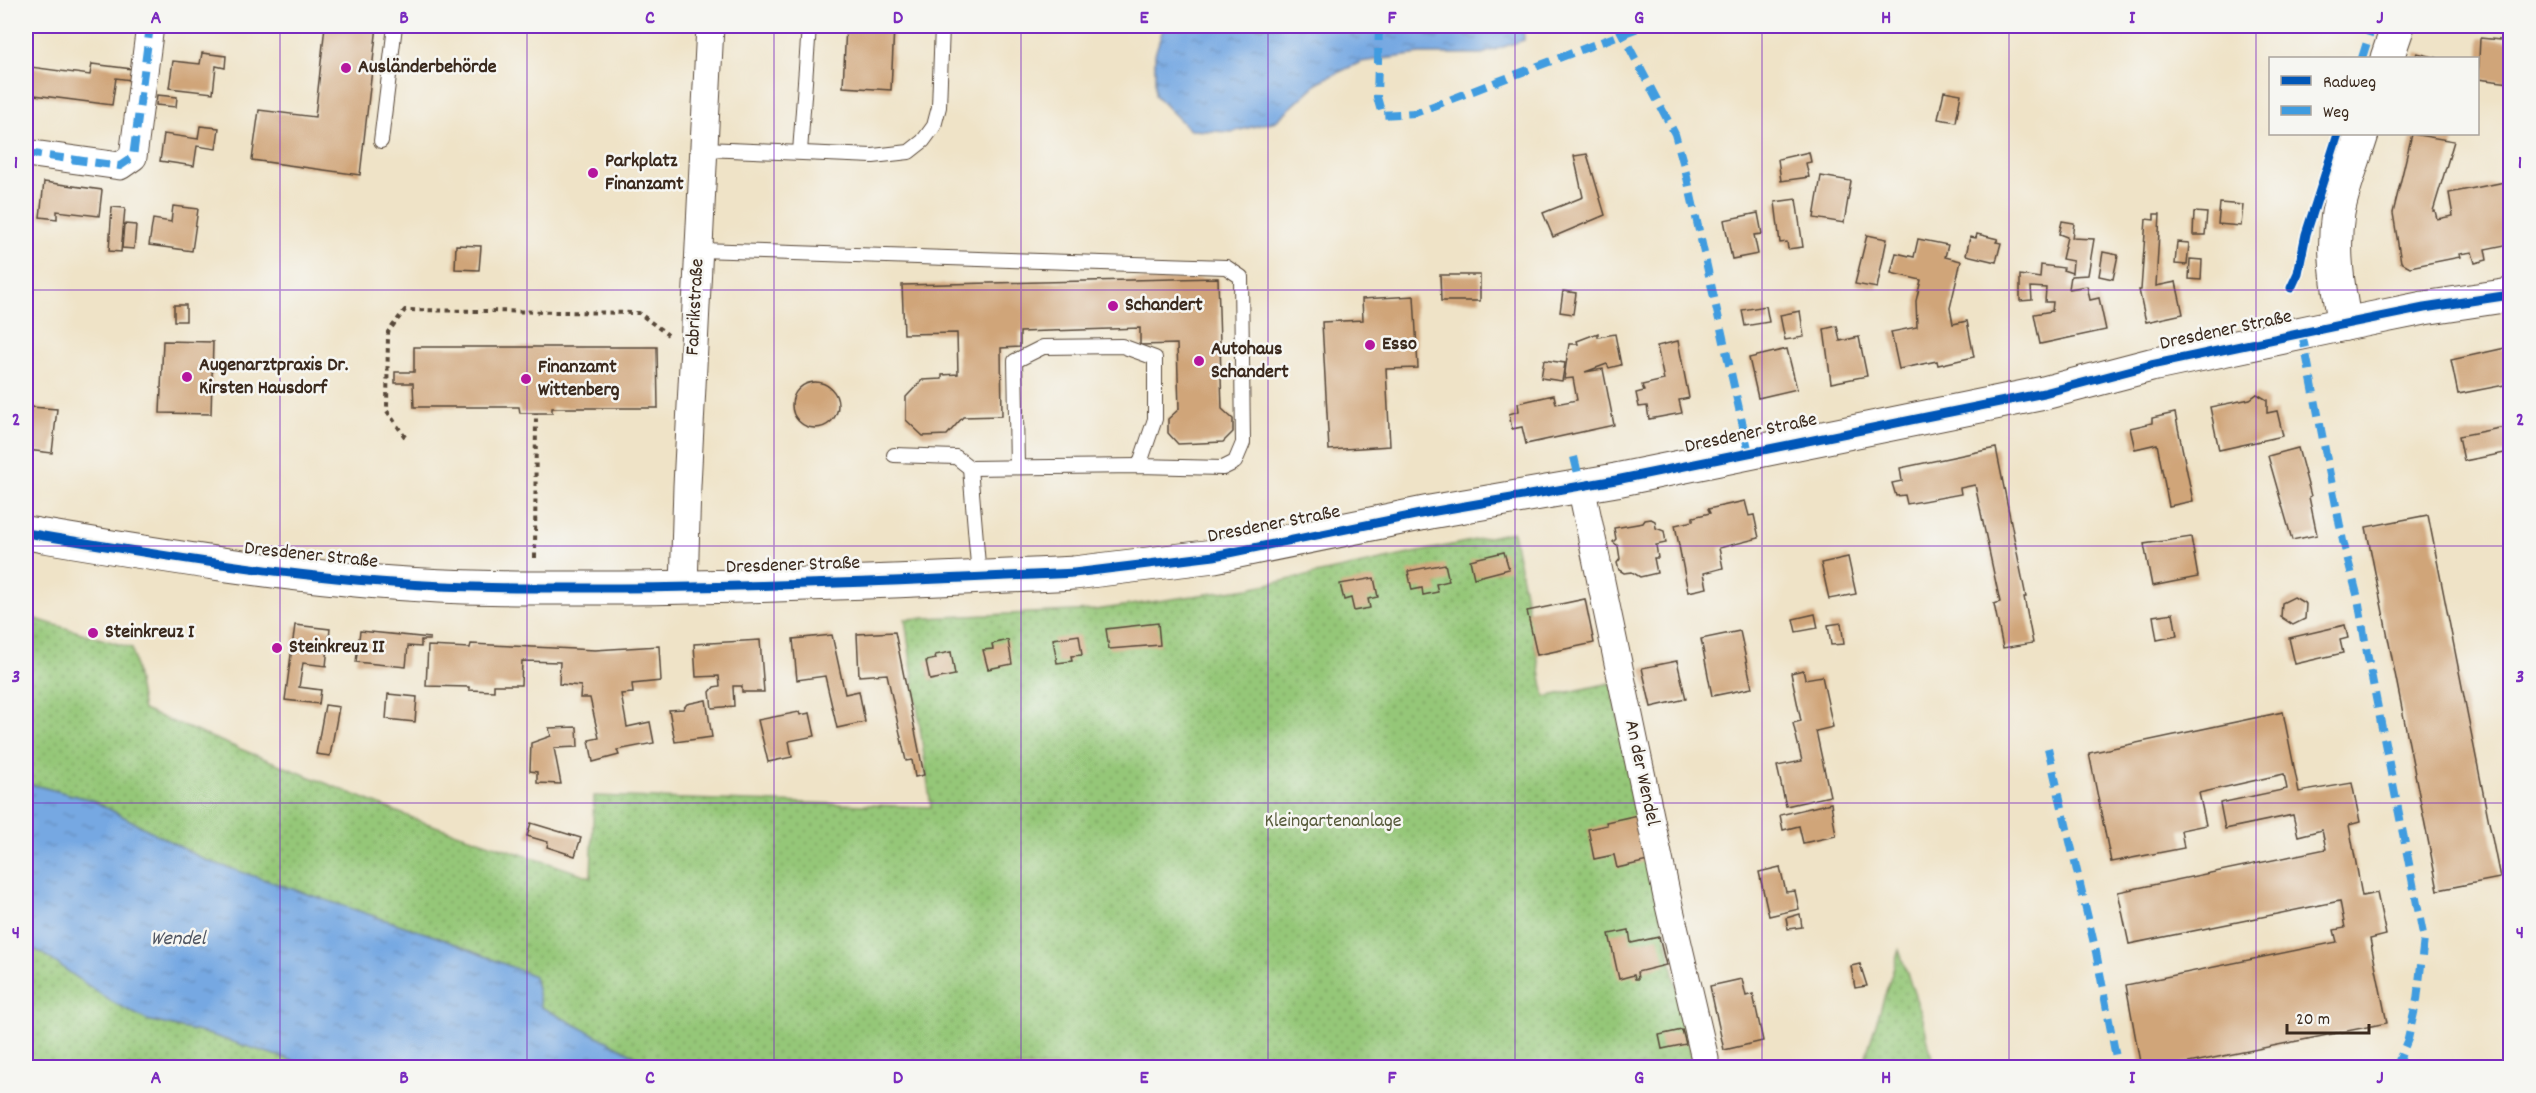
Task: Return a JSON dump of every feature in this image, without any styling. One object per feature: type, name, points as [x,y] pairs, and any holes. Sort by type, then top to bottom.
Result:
[{"type":"main road","points":[[2387,57],[2398,26]]},
{"type":"main road","points":[[2345,324],[2337,279],[2338,215],[2362,135]]},
{"type":"main road","name":"Dresdener Straße","points":[[26,533],[196,561],[394,584],[534,588],[684,588],[1107,570],[1214,556],[1430,512],[1581,486],[2033,395],[2151,365],[2345,324],[2424,308],[2511,295]]},
{"type":"street","points":[[26,153],[120,166],[133,156],[150,26]]},
{"type":"street","name":"Fabrikstraße","points":[[684,588],[710,26]]},
{"type":"street","name":"An der Wendel","points":[[1581,486],[1665,885],[1705,1059]]},
{"type":"lane","points":[[381,141],[395,26]]},
{"type":"lane","points":[[800,152],[809,26]]},
{"type":"lane","points":[[705,149],[873,156],[909,152],[923,141],[934,126],[939,107],[942,26]]},
{"type":"lane","points":[[699,250],[1226,267],[1241,277],[1243,443],[1235,462],[1223,468],[1138,466],[970,468],[956,457],[894,455]]},
{"type":"lane","points":[[1017,466],[1015,361],[1043,347],[1122,346],[1155,358],[1155,418],[1138,466]]},
{"type":"lane","points":[[970,468],[979,577]]},
{"type":"path","points":[[405,437],[387,411],[388,332],[405,310],[639,313],[675,340]]},
{"type":"path","points":[[534,588],[536,413]]},
{"type":"green space","name":"Kleingartenanlage","points":[[1513,532],[1545,697],[1611,683],[1694,1067],[657,1067],[541,1007],[534,976],[437,937],[205,860],[92,800],[26,783],[26,616],[132,648],[143,710],[420,821],[591,877],[594,796],[931,807],[905,619],[1095,610],[1249,588]]},
{"type":"green space","points":[[26,946],[42,953],[109,1000],[147,1020],[208,1034],[313,1067],[26,1067]]},
{"type":"green space","points":[[1899,950],[1923,1019],[1934,1067],[1855,1067],[1863,1065]]},
{"type":"water","points":[[1164,26],[1523,26],[1524,40],[1482,54],[1420,54],[1361,62],[1320,81],[1276,121],[1232,132],[1190,130],[1155,95],[1155,54]]},
{"type":"water","name":"Wendel","points":[[26,783],[92,800],[205,860],[437,937],[534,976],[541,1007],[657,1067],[313,1067],[208,1034],[147,1020],[109,1000],[42,953],[26,946]]},
{"type":"building","points":[[179,26],[210,26],[209,31]]},
{"type":"building","name":"Ausländerbehörde","points":[[325,26],[377,26],[360,175],[252,160],[259,110],[315,117]]},
{"type":"building","points":[[846,26],[894,26],[891,90],[843,87]]},
{"type":"building","points":[[2480,38],[2510,41],[2510,83],[2479,79]]},
{"type":"building","points":[[202,53],[226,56],[225,68],[216,66],[213,93],[169,88],[173,61],[200,64]]},
{"type":"building","points":[[2417,53],[2434,57],[2415,57]]},
{"type":"building","points":[[92,64],[132,69],[131,80],[116,78],[112,105],[27,94],[31,67],[90,75]]},
{"type":"building","points":[[1944,91],[1961,94],[1956,122],[1938,119]]},
{"type":"building","points":[[157,95],[177,97],[176,107],[156,105]]},
{"type":"building","points":[[200,126],[219,128],[216,149],[197,146],[194,166],[160,161],[164,134],[198,139]]},
{"type":"building","points":[[2412,135],[2454,141],[2433,211],[2437,219],[2453,216],[2449,193],[2510,181],[2510,244],[2485,249],[2487,260],[2475,263],[2472,252],[2459,254],[2460,257],[2410,267],[2401,262],[2393,213]]},
{"type":"building","points":[[1809,152],[1811,162],[1806,163],[1809,177],[1781,181],[1778,159]]},
{"type":"building","points":[[1587,154],[1605,215],[1553,237],[1543,213],[1583,197],[1574,156]]},
{"type":"building","points":[[1821,176],[1851,181],[1844,223],[1814,218]]},
{"type":"building","points":[[44,182],[102,190],[99,216],[57,211],[57,219],[40,217]]},
{"type":"building","points":[[1796,199],[1803,247],[1788,249],[1787,242],[1780,243],[1775,202]]},
{"type":"building","points":[[2220,203],[2243,205],[2241,226],[2218,224]]},
{"type":"building","points":[[173,206],[198,209],[192,251],[149,245],[153,219],[171,222]]},
{"type":"building","points":[[112,207],[125,208],[121,252],[109,251]]},
{"type":"building","points":[[2194,212],[2207,213],[2205,235],[2193,235]]},
{"type":"building","points":[[1758,213],[1762,234],[1754,235],[1758,254],[1732,259],[1724,220]]},
{"type":"building","points":[[2154,214],[2160,214],[2156,286],[2176,282],[2183,314],[2146,322],[2139,290],[2141,290],[2146,219],[2154,220]]},
{"type":"building","points":[[2062,221],[2074,223],[2072,238],[2094,239],[2088,275],[2071,276],[2069,289],[2087,286],[2090,300],[2099,298],[2106,330],[2040,344],[2034,314],[2052,311],[2053,302],[2045,302],[2046,288],[2031,287],[2032,300],[2020,301],[2020,275],[2040,278],[2041,265],[2064,268],[2063,270],[2072,273],[2073,261],[2062,259],[2067,237],[2059,234]]},
{"type":"building","points":[[124,224],[136,225],[134,249],[122,248]]},
{"type":"building","points":[[1977,234],[1998,239],[1996,242],[2001,243],[1996,262],[1966,255],[1970,237],[1976,238]]},
{"type":"building","points":[[1867,235],[1887,239],[1877,288],[1855,284]]},
{"type":"building","points":[[1918,239],[1948,245],[1945,257],[1961,261],[1950,308],[1953,324],[1967,321],[1974,357],[1938,365],[1937,361],[1899,369],[1891,332],[1917,327],[1916,301],[1921,280],[1891,273],[1896,253],[1914,257]]},
{"type":"building","points":[[2177,242],[2189,243],[2187,265],[2175,264]]},
{"type":"building","points":[[456,245],[481,246],[479,270],[455,269]]},
{"type":"building","points":[[2103,252],[2118,255],[2113,279],[2099,276]]},
{"type":"building","points":[[2190,259],[2202,260],[2201,280],[2189,279]]},
{"type":"building","points":[[1440,275],[1480,275],[1480,301],[1441,301]]},
{"type":"building","name":"Autohaus Schandert","points":[[1218,278],[1222,409],[1233,419],[1233,432],[1223,442],[1178,444],[1168,433],[1168,419],[1179,409],[1177,344],[1140,345],[1140,328],[1020,332],[1020,347],[1001,348],[1002,416],[963,417],[947,435],[923,436],[906,420],[906,397],[922,380],[942,379],[942,375],[958,374],[957,333],[904,334],[902,285]]},
{"type":"building","points":[[1563,291],[1576,293],[1573,314],[1560,312]]},
{"type":"building","points":[[1414,296],[1418,368],[1386,369],[1390,446],[1329,450],[1322,322],[1363,320],[1362,299]]},
{"type":"building","points":[[174,305],[186,305],[186,321],[174,321]]},
{"type":"building","points":[[1766,306],[1769,322],[1745,326],[1742,310]]},
{"type":"building","points":[[1800,311],[1804,337],[1785,340],[1780,315]]},
{"type":"building","points":[[1837,326],[1840,341],[1859,337],[1867,376],[1831,383],[1824,329]]},
{"type":"building","points":[[1598,333],[1598,337],[1615,334],[1621,365],[1609,368],[1607,364],[1585,372],[1603,369],[1614,425],[1526,444],[1522,427],[1512,429],[1509,414],[1519,411],[1518,403],[1554,395],[1556,404],[1577,400],[1573,378],[1564,379],[1569,344],[1578,344],[1577,341]]},
{"type":"building","name":"Augenarztpraxis Dr. Kirsten Hausdorf","points":[[163,341],[213,342],[211,414],[160,413]]},
{"type":"building","points":[[1678,341],[1689,398],[1679,400],[1682,413],[1649,419],[1647,406],[1639,407],[1636,393],[1644,391],[1642,385],[1664,380],[1657,346]]},
{"type":"building","name":"Finanzamt Wittenberg","points":[[414,347],[657,347],[658,408],[552,408],[552,413],[520,413],[519,407],[414,407],[413,383],[395,383],[395,372],[414,372]]},
{"type":"building","points":[[2510,347],[2510,384],[2458,394],[2451,360]]},
{"type":"building","points":[[1787,349],[1797,389],[1758,398],[1749,358]]},
{"type":"building","points":[[1544,360],[1565,363],[1562,381],[1541,378]]},
{"type":"building","points":[[815,382],[824,383],[831,389],[837,396],[837,414],[831,421],[824,427],[815,428],[806,427],[799,421],[793,414],[792,405],[793,396],[799,389],[806,383]]},
{"type":"building","points":[[2257,394],[2267,400],[2267,413],[2277,411],[2283,436],[2219,450],[2210,407],[2250,399]]},
{"type":"building","points":[[31,407],[57,409],[52,453],[27,450]]},
{"type":"building","points":[[2175,413],[2193,501],[2169,506],[2157,444],[2135,449],[2130,428],[2152,423],[2152,418]]},
{"type":"building","points":[[2510,426],[2510,452],[2464,461],[2459,436]]},
{"type":"building","points":[[1996,448],[2033,643],[2003,648],[1994,604],[2000,602],[1975,485],[1960,488],[1961,494],[1907,504],[1905,495],[1896,496],[1892,483],[1902,481],[1900,468]]},
{"type":"building","points":[[2298,448],[2311,496],[2309,497],[2317,535],[2292,540],[2268,456]]},
{"type":"building","points":[[1745,501],[1749,516],[1754,515],[1759,538],[1719,548],[1723,568],[1704,573],[1707,588],[1688,592],[1675,525],[1693,521],[1693,517],[1710,513],[1708,509]]},
{"type":"building","points":[[2428,515],[2500,878],[2438,890],[2366,527]]},
{"type":"building","points":[[1651,519],[1655,521],[1656,528],[1664,531],[1666,543],[1656,545],[1658,558],[1654,558],[1657,573],[1640,577],[1632,572],[1624,573],[1619,570],[1617,563],[1620,559],[1618,546],[1613,542],[1616,539],[1614,528],[1643,523]]},
{"type":"building","points":[[2191,537],[2198,577],[2152,586],[2144,544]]},
{"type":"building","points":[[1504,552],[1509,569],[1474,578],[1470,560]]},
{"type":"building","points":[[1848,557],[1856,594],[1829,599],[1821,563]]},
{"type":"building","points":[[1445,564],[1449,581],[1436,584],[1438,592],[1423,595],[1422,588],[1412,590],[1408,571]]},
{"type":"building","points":[[1374,578],[1378,597],[1368,599],[1370,608],[1354,611],[1351,598],[1344,600],[1340,584]]},
{"type":"building","points":[[2294,597],[2306,604],[2305,619],[2293,625],[2281,617],[2282,603]]},
{"type":"building","points":[[1585,599],[1594,643],[1537,655],[1527,611]]},
{"type":"building","points":[[2173,613],[2177,636],[2157,640],[2153,616]]},
{"type":"building","points":[[1815,614],[1818,628],[1796,632],[1793,619]]},
{"type":"building","points":[[1158,623],[1160,645],[1109,649],[1106,629]]},
{"type":"building","points":[[1841,623],[1844,644],[1831,645],[1828,625]]},
{"type":"building","points":[[295,625],[330,629],[326,666],[303,663],[299,687],[321,690],[319,704],[285,700]]},
{"type":"building","points":[[2345,625],[2348,638],[2340,640],[2343,653],[2295,664],[2289,638]]},
{"type":"building","points":[[360,631],[430,638],[430,640],[421,640],[421,647],[408,646],[406,667],[356,662]]},
{"type":"building","points":[[1740,631],[1752,688],[1712,696],[1701,639]]},
{"type":"building","points":[[895,632],[924,775],[915,777],[912,760],[906,761],[887,674],[859,676],[857,634]]},
{"type":"building","points":[[832,635],[845,694],[859,691],[865,722],[837,728],[825,676],[797,680],[793,639]]},
{"type":"building","points":[[1079,635],[1082,655],[1071,656],[1072,661],[1057,663],[1053,639]]},
{"type":"building","points":[[760,640],[764,692],[742,692],[742,686],[733,686],[734,706],[712,708],[710,692],[714,687],[720,686],[719,676],[696,677],[694,644]]},
{"type":"building","points":[[1008,640],[1012,664],[988,669],[983,650],[993,649],[992,644]]},
{"type":"building","points":[[471,644],[595,650],[659,646],[661,681],[632,684],[633,693],[621,694],[627,727],[650,722],[654,743],[617,750],[619,755],[593,762],[589,740],[599,738],[590,698],[580,698],[581,686],[559,684],[560,662],[522,661],[521,685],[494,685],[494,691],[469,690],[469,687],[426,686],[428,646],[470,648]]},
{"type":"building","points":[[951,652],[955,675],[930,680],[926,661],[936,659],[935,655]]},
{"type":"building","points":[[1677,661],[1686,699],[1651,707],[1642,668]]},
{"type":"building","points":[[1803,670],[1805,679],[1822,676],[1833,727],[1816,731],[1830,796],[1786,806],[1777,766],[1802,761],[1793,723],[1801,721],[1791,673]]},
{"type":"building","points":[[388,694],[417,697],[415,722],[386,719]]},
{"type":"building","points":[[706,700],[712,737],[675,742],[669,710],[683,709],[687,704]]},
{"type":"building","points":[[325,705],[339,707],[330,756],[316,754]]},
{"type":"building","points":[[799,712],[800,715],[810,713],[815,736],[789,741],[792,757],[768,762],[758,720]]},
{"type":"building","points":[[2283,712],[2299,792],[2352,783],[2360,822],[2349,825],[2362,896],[2377,893],[2386,935],[2370,939],[2387,1023],[2164,1068],[2141,1068],[2126,985],[2337,942],[2334,930],[2345,928],[2340,901],[2129,944],[2118,892],[2326,849],[2322,830],[2298,836],[2293,815],[2225,829],[2220,803],[2287,789],[2284,774],[2199,793],[2206,825],[2181,830],[2184,848],[2111,862],[2089,753]]},
{"type":"building","points":[[577,727],[578,747],[554,748],[561,784],[537,783],[537,772],[530,771],[531,743],[551,736],[549,728]]},
{"type":"building","points":[[1831,803],[1836,836],[1803,843],[1799,826],[1783,830],[1780,815]]},
{"type":"building","points":[[1638,815],[1648,861],[1617,868],[1614,855],[1594,859],[1588,829],[1607,825],[1606,822]]},
{"type":"building","points":[[531,823],[581,838],[575,856],[547,847],[548,842],[527,836]]},
{"type":"building","points":[[1780,867],[1786,892],[1795,891],[1799,909],[1769,916],[1759,872]]},
{"type":"building","points":[[1800,914],[1802,927],[1788,929],[1786,918]]},
{"type":"building","points":[[1629,930],[1631,943],[1659,937],[1666,965],[1637,972],[1638,979],[1635,979],[1634,975],[1619,979],[1609,934]]},
{"type":"building","points":[[1860,964],[1867,986],[1855,988],[1851,966]]},
{"type":"building","points":[[1742,979],[1746,996],[1753,994],[1763,1041],[1724,1050],[1710,986]]},
{"type":"building","points":[[1682,1030],[1686,1044],[1662,1049],[1659,1035]]},
{"type":"marked path","points":[[26,153],[120,166],[133,157],[150,26]]},
{"type":"marked path","points":[[1379,26],[1377,97],[1382,115],[1415,113],[1643,26]]},
{"type":"marked path","points":[[1618,26],[1675,134],[1686,173],[1749,453]]},
{"type":"marked path","points":[[2362,57],[2372,26]]},
{"type":"marked path","points":[[2302,333],[2343,541],[2358,598],[2424,939],[2417,1000],[2408,1039],[2396,1068]]},
{"type":"marked path","points":[[1574,457],[1581,486]]},
{"type":"marked path","points":[[2048,748],[2096,952],[2118,1068]]},
{"type":"cycle path","points":[[2291,288],[2298,273],[2306,234],[2338,135]]},
{"type":"cycle path","points":[[26,533],[254,568],[346,579],[449,586],[505,588],[733,586],[1074,573],[1214,556],[1430,512],[1616,480],[2044,393],[2151,365],[2345,324],[2424,308],[2510,295]]},
{"type":"place","name":"Ausländerbehörde","points":[[346,68]]},
{"type":"place","name":"Parkplatz Finanzamt","points":[[593,173]]},
{"type":"place","name":"Schandert","points":[[1113,306]]},
{"type":"place","name":"Esso","points":[[1370,345]]},
{"type":"place","name":"Autohaus Schandert","points":[[1199,361]]},
{"type":"place","name":"Augenarztpraxis Dr. Kirsten Hausdorf","points":[[187,377]]},
{"type":"place","name":"Finanzamt Wittenberg","points":[[526,379]]},
{"type":"place","name":"Steinkreuz I","points":[[93,633]]},
{"type":"place","name":"Steinkreuz II","points":[[277,648]]}]
